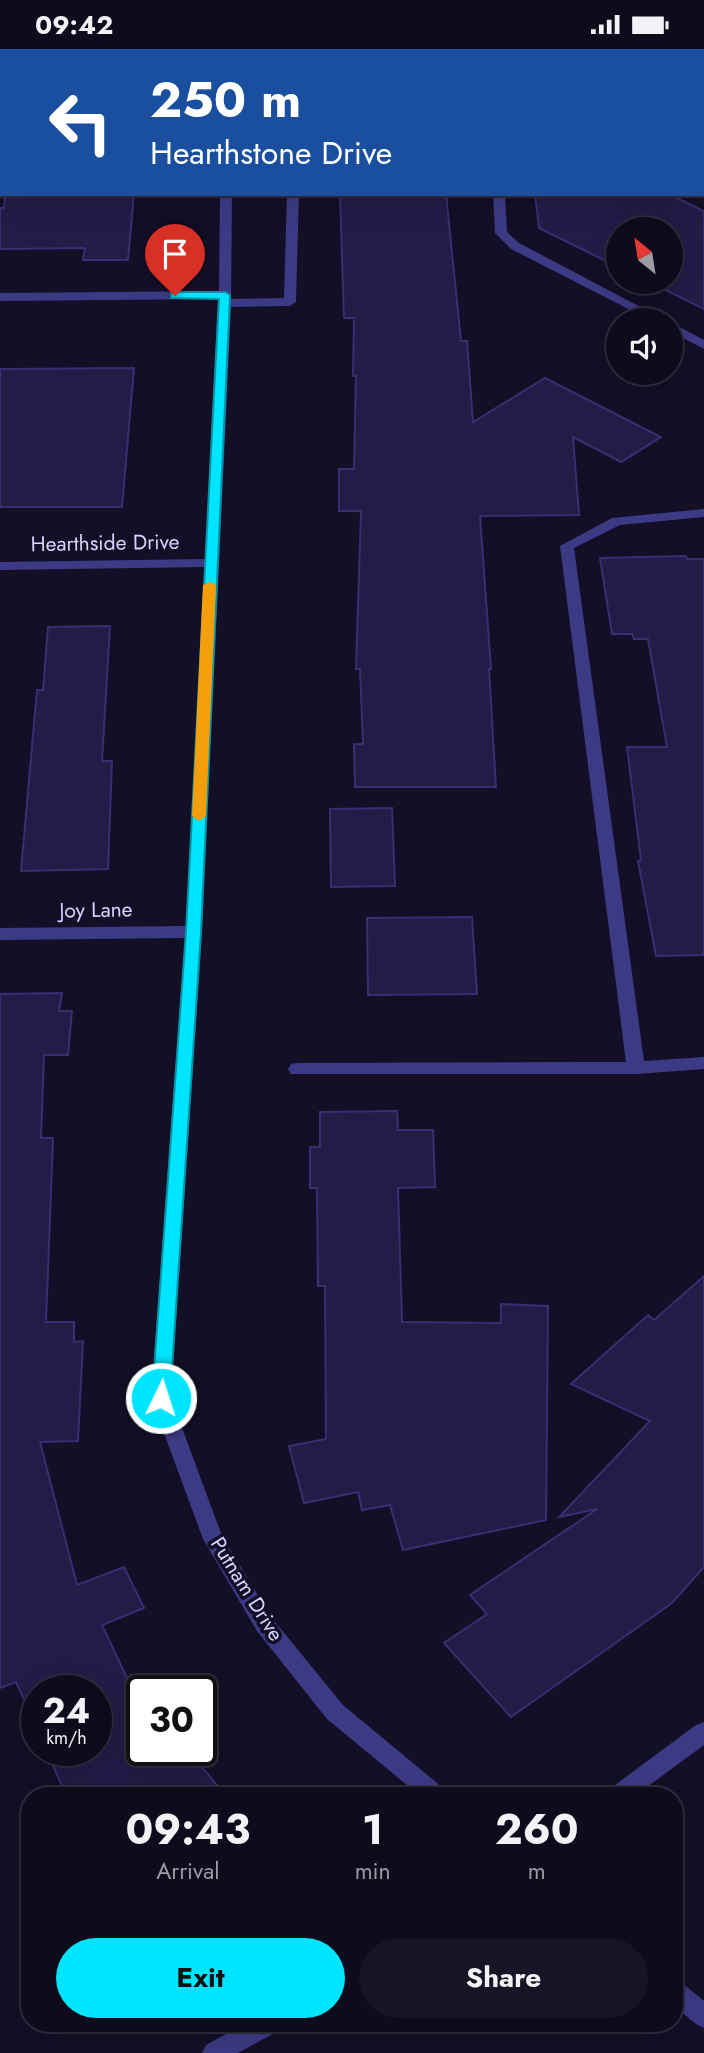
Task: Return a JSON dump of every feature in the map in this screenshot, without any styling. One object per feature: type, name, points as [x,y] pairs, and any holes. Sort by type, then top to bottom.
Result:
[{"type":"street","name":"Putnam Drive","points":[[226,196],[224,299],[194,932],[161,1398],[213,1539],[264,1623],[335,1712],[425,1787]]},
{"type":"street","points":[[0,297],[290,302],[293,196]]},
{"type":"street","points":[[499,196],[501,233],[515,246],[636,308]]},
{"type":"street","points":[[683,333],[704,345]]},
{"type":"street","points":[[636,1068],[567,546],[617,521],[704,513]]},
{"type":"street","name":"Hearthside Drive","points":[[0,566],[211,563]]},
{"type":"street","name":"Joy Lane","points":[[0,934],[194,932]]},
{"type":"street","points":[[297,1069],[636,1068],[704,1063]]},
{"type":"street","points":[[631,1787],[704,1732]]},
{"type":"street","points":[[683,1998],[704,2016]]},
{"type":"street","points":[[214,2053],[253,2032]]},
{"type":"building","points":[[5,196],[134,196],[128,260],[83,260],[85,248],[0,249],[0,208],[4,208]]},
{"type":"building","points":[[340,196],[446,196],[461,341],[467,341],[473,422],[545,378],[661,437],[621,462],[573,437],[579,515],[480,516],[496,787],[355,787],[354,744],[363,744],[360,669],[356,669],[361,511],[339,511],[339,469],[354,469],[354,318],[344,318]]},
{"type":"building","points":[[535,196],[672,196],[704,211],[704,309],[673,294],[683,294],[683,217],[606,217],[606,261],[539,228]]},
{"type":"building","points":[[134,368],[122,507],[0,507],[0,369]]},
{"type":"building","points":[[686,556],[687,559],[704,559],[704,955],[656,956],[638,861],[641,860],[627,747],[667,747],[648,639],[634,639],[632,634],[612,634],[600,558]]},
{"type":"building","points":[[110,626],[102,761],[112,761],[108,869],[21,871],[37,690],[43,690],[48,627]]},
{"type":"building","points":[[392,808],[395,886],[331,887],[330,809]]},
{"type":"building","points":[[472,917],[477,994],[368,995],[367,918]]},
{"type":"building","points":[[62,993],[59,1011],[72,1011],[68,1055],[44,1055],[41,1138],[53,1138],[46,1322],[74,1322],[74,1342],[83,1341],[78,1441],[40,1442],[77,1585],[124,1567],[144,1608],[102,1625],[126,1676],[126,1766],[201,1766],[218,1787],[62,1787],[53,1766],[112,1766],[112,1675],[21,1675],[21,1693],[16,1682],[0,1688],[0,994]]},
{"type":"building","points":[[397,1111],[398,1130],[433,1130],[435,1187],[398,1188],[402,1322],[501,1323],[501,1304],[548,1306],[546,1520],[403,1550],[390,1505],[362,1510],[358,1492],[304,1503],[289,1446],[326,1439],[325,1286],[318,1286],[317,1188],[310,1188],[310,1147],[320,1147],[320,1112]]},
{"type":"building","points":[[704,1276],[704,1567],[672,1603],[511,1717],[444,1643],[487,1614],[470,1595],[597,1509],[559,1517],[650,1421],[571,1384],[648,1315],[654,1320]]},
{"type":"slow traffic","points":[[199,816],[210,585]]},
{"type":"route","points":[[161,1398],[194,932],[225,295],[175,296]]}]
